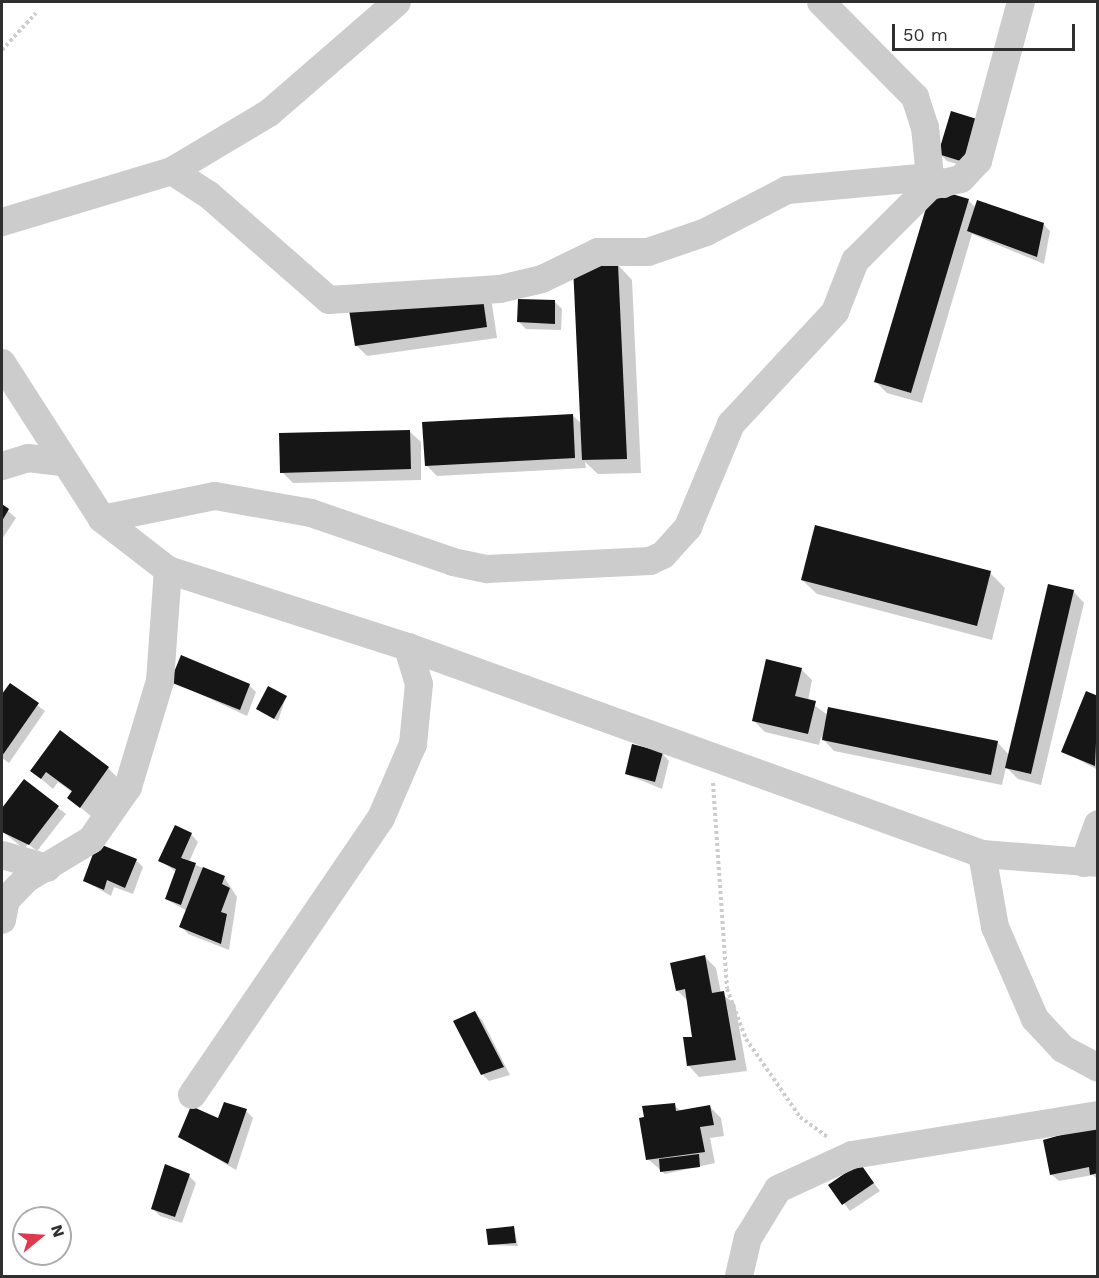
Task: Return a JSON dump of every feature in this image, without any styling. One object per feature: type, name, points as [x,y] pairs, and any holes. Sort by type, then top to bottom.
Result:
[{"type":"street","points":[[2,222],[172,171],[269,113],[397,2]]},
{"type":"street","points":[[821,2],[915,97],[925,127],[936,180]]},
{"type":"street","points":[[172,171],[209,195],[329,300],[353,301],[500,289],[542,279],[598,252],[648,252],[706,232],[787,190],[961,179],[978,161],[1021,2]]},
{"type":"street","points":[[102,519],[215,496],[311,513],[453,562],[488,569],[650,561],[663,555],[688,527],[731,424],[835,312],[855,261],[936,180]]},
{"type":"street","points":[[4,371],[102,519],[168,570],[408,647],[982,854],[1091,863],[1098,824]]},
{"type":"street","points":[[2,466],[28,458],[66,463]]},
{"type":"street","points":[[2,920],[6,900],[26,879],[91,840],[128,787],[160,681],[168,570]]},
{"type":"street","points":[[192,1095],[381,818],[413,744],[419,684],[408,647]]},
{"type":"street","points":[[982,854],[995,927],[1035,1019],[1063,1049],[1098,1068]]},
{"type":"street","points":[[2,855],[47,868]]},
{"type":"street","points":[[739,1276],[748,1238],[778,1189],[852,1155],[1098,1115]]},
{"type":"path","points":[[2,50],[36,14]]},
{"type":"path","points":[[712,758],[718,920],[727,989],[746,1040],[800,1117],[852,1155]]},
{"type":"building","points":[[951,111],[980,120],[967,163],[938,154]]},
{"type":"building","points":[[932,188],[969,199],[911,393],[874,382]]},
{"type":"building","points":[[977,200],[1044,223],[1037,257],[967,231]]},
{"type":"building","points":[[618,264],[627,459],[582,460],[573,266]]},
{"type":"building","points":[[482,292],[487,327],[355,346],[349,310]]},
{"type":"building","points":[[518,299],[555,300],[555,324],[517,322]]},
{"type":"building","points":[[573,414],[575,458],[425,466],[422,422]]},
{"type":"building","points":[[410,430],[411,469],[280,473],[279,433]]},
{"type":"building","points":[[2,504],[9,509],[2,521]]},
{"type":"building","points":[[815,525],[991,571],[977,626],[801,580]]},
{"type":"building","points":[[1048,584],[1074,590],[1031,774],[1005,768]]},
{"type":"building","points":[[181,655],[250,684],[240,710],[170,682]]},
{"type":"building","points":[[766,659],[802,668],[795,696],[816,701],[808,734],[752,721]]},
{"type":"building","points":[[10,683],[39,703],[2,756],[2,694]]},
{"type":"building","points":[[268,686],[287,696],[274,719],[256,709]]},
{"type":"building","points":[[1086,691],[1098,696],[1095,766],[1061,752]]},
{"type":"building","points":[[828,707],[998,741],[991,775],[822,740]]},
{"type":"building","points":[[60,730],[109,767],[80,808],[67,798],[72,791],[46,772],[41,779],[30,771]]},
{"type":"building","points":[[632,744],[663,752],[655,782],[625,774]]},
{"type":"building","points":[[24,779],[59,806],[29,845],[2,832],[2,808]]},
{"type":"building","points":[[175,825],[192,833],[181,858],[196,863],[181,905],[165,899],[176,869],[158,861]]},
{"type":"building","points":[[97,843],[137,859],[125,888],[107,880],[104,890],[83,881]]},
{"type":"building","points":[[203,867],[225,876],[222,884],[230,888],[221,912],[227,914],[221,944],[179,927]]},
{"type":"building","points":[[705,955],[712,993],[724,991],[736,1060],[687,1066],[683,1037],[692,1037],[685,989],[676,991],[670,963]]},
{"type":"building","points":[[475,1011],[504,1067],[481,1075],[453,1021]]},
{"type":"building","points":[[224,1102],[247,1109],[228,1164],[178,1137],[191,1106],[218,1118]]},
{"type":"building","points":[[675,1103],[676,1111],[710,1105],[714,1125],[700,1127],[705,1152],[646,1160],[639,1118],[644,1117],[642,1106]]},
{"type":"building","points":[[1096,1125],[1098,1173],[1090,1175],[1089,1167],[1050,1175],[1043,1140]]},
{"type":"building","points":[[699,1154],[700,1167],[660,1172],[659,1159]]},
{"type":"building","points":[[860,1163],[874,1183],[842,1205],[828,1185]]},
{"type":"building","points":[[165,1164],[190,1174],[175,1217],[151,1209]]},
{"type":"building","points":[[514,1226],[516,1243],[488,1245],[486,1229]]}]
